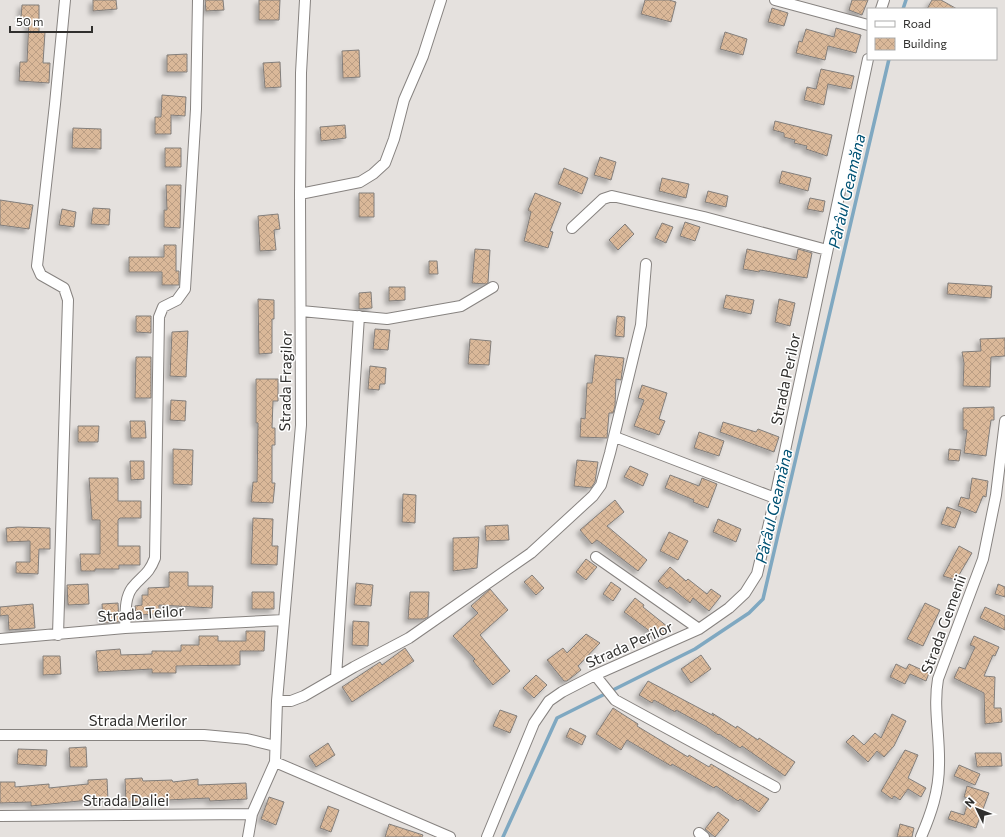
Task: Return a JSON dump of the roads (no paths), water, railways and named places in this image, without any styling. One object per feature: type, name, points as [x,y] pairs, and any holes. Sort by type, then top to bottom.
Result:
[{"type":"street","points":[[58,635],[68,300],[64,288],[41,275],[36,266],[55,104],[65,0]]},
{"type":"street","points":[[126,628],[128,595],[132,587],[151,568],[155,558],[159,318],[164,307],[177,300],[185,289],[196,109],[198,0]]},
{"type":"street","name":"Strada Fragilor","points":[[275,762],[277,701],[301,425],[301,73],[305,0]]},
{"type":"street","points":[[300,194],[360,182],[374,174],[385,163],[394,139],[404,100],[423,56],[441,0]]},
{"type":"street","points":[[775,0],[867,25]]},
{"type":"street","name":"Strada Perilor","points":[[487,837],[534,723],[549,701],[562,692],[595,675],[699,629],[729,608],[745,593],[757,574],[776,498],[868,60]]},
{"type":"street","points":[[572,228],[603,199],[612,196],[704,217],[827,250]]},
{"type":"street","points":[[277,701],[291,701],[304,696],[409,638],[442,617],[542,544],[598,491],[615,437],[641,325],[646,264]]},
{"type":"street","points":[[301,311],[387,319],[461,306],[493,287]]},
{"type":"street","points":[[336,677],[359,316]]},
{"type":"street","name":"Strada Gemenii","points":[[921,837],[933,810],[940,765],[936,692],[938,679],[983,559],[996,494],[1005,421]]},
{"type":"street","points":[[615,437],[776,498]]},
{"type":"street","points":[[596,557],[699,629]]},
{"type":"street","name":"Strada Teilor","points":[[0,639],[126,628],[284,620]]},
{"type":"street","points":[[595,675],[615,700],[775,787]]},
{"type":"street","name":"Strada Merilor","points":[[0,735],[204,735],[247,739],[275,746]]},
{"type":"street","points":[[248,837],[252,814],[275,762],[450,837]]},
{"type":"street","name":"Strada Daliei","points":[[0,816],[252,814]]},
{"type":"waterway","name":"Pârâul Geamăna","points":[[903,8],[906,0]]},
{"type":"waterway","name":"Pârâul Geamăna","points":[[503,837],[557,718],[695,649],[749,613],[763,599],[889,60]]}]
